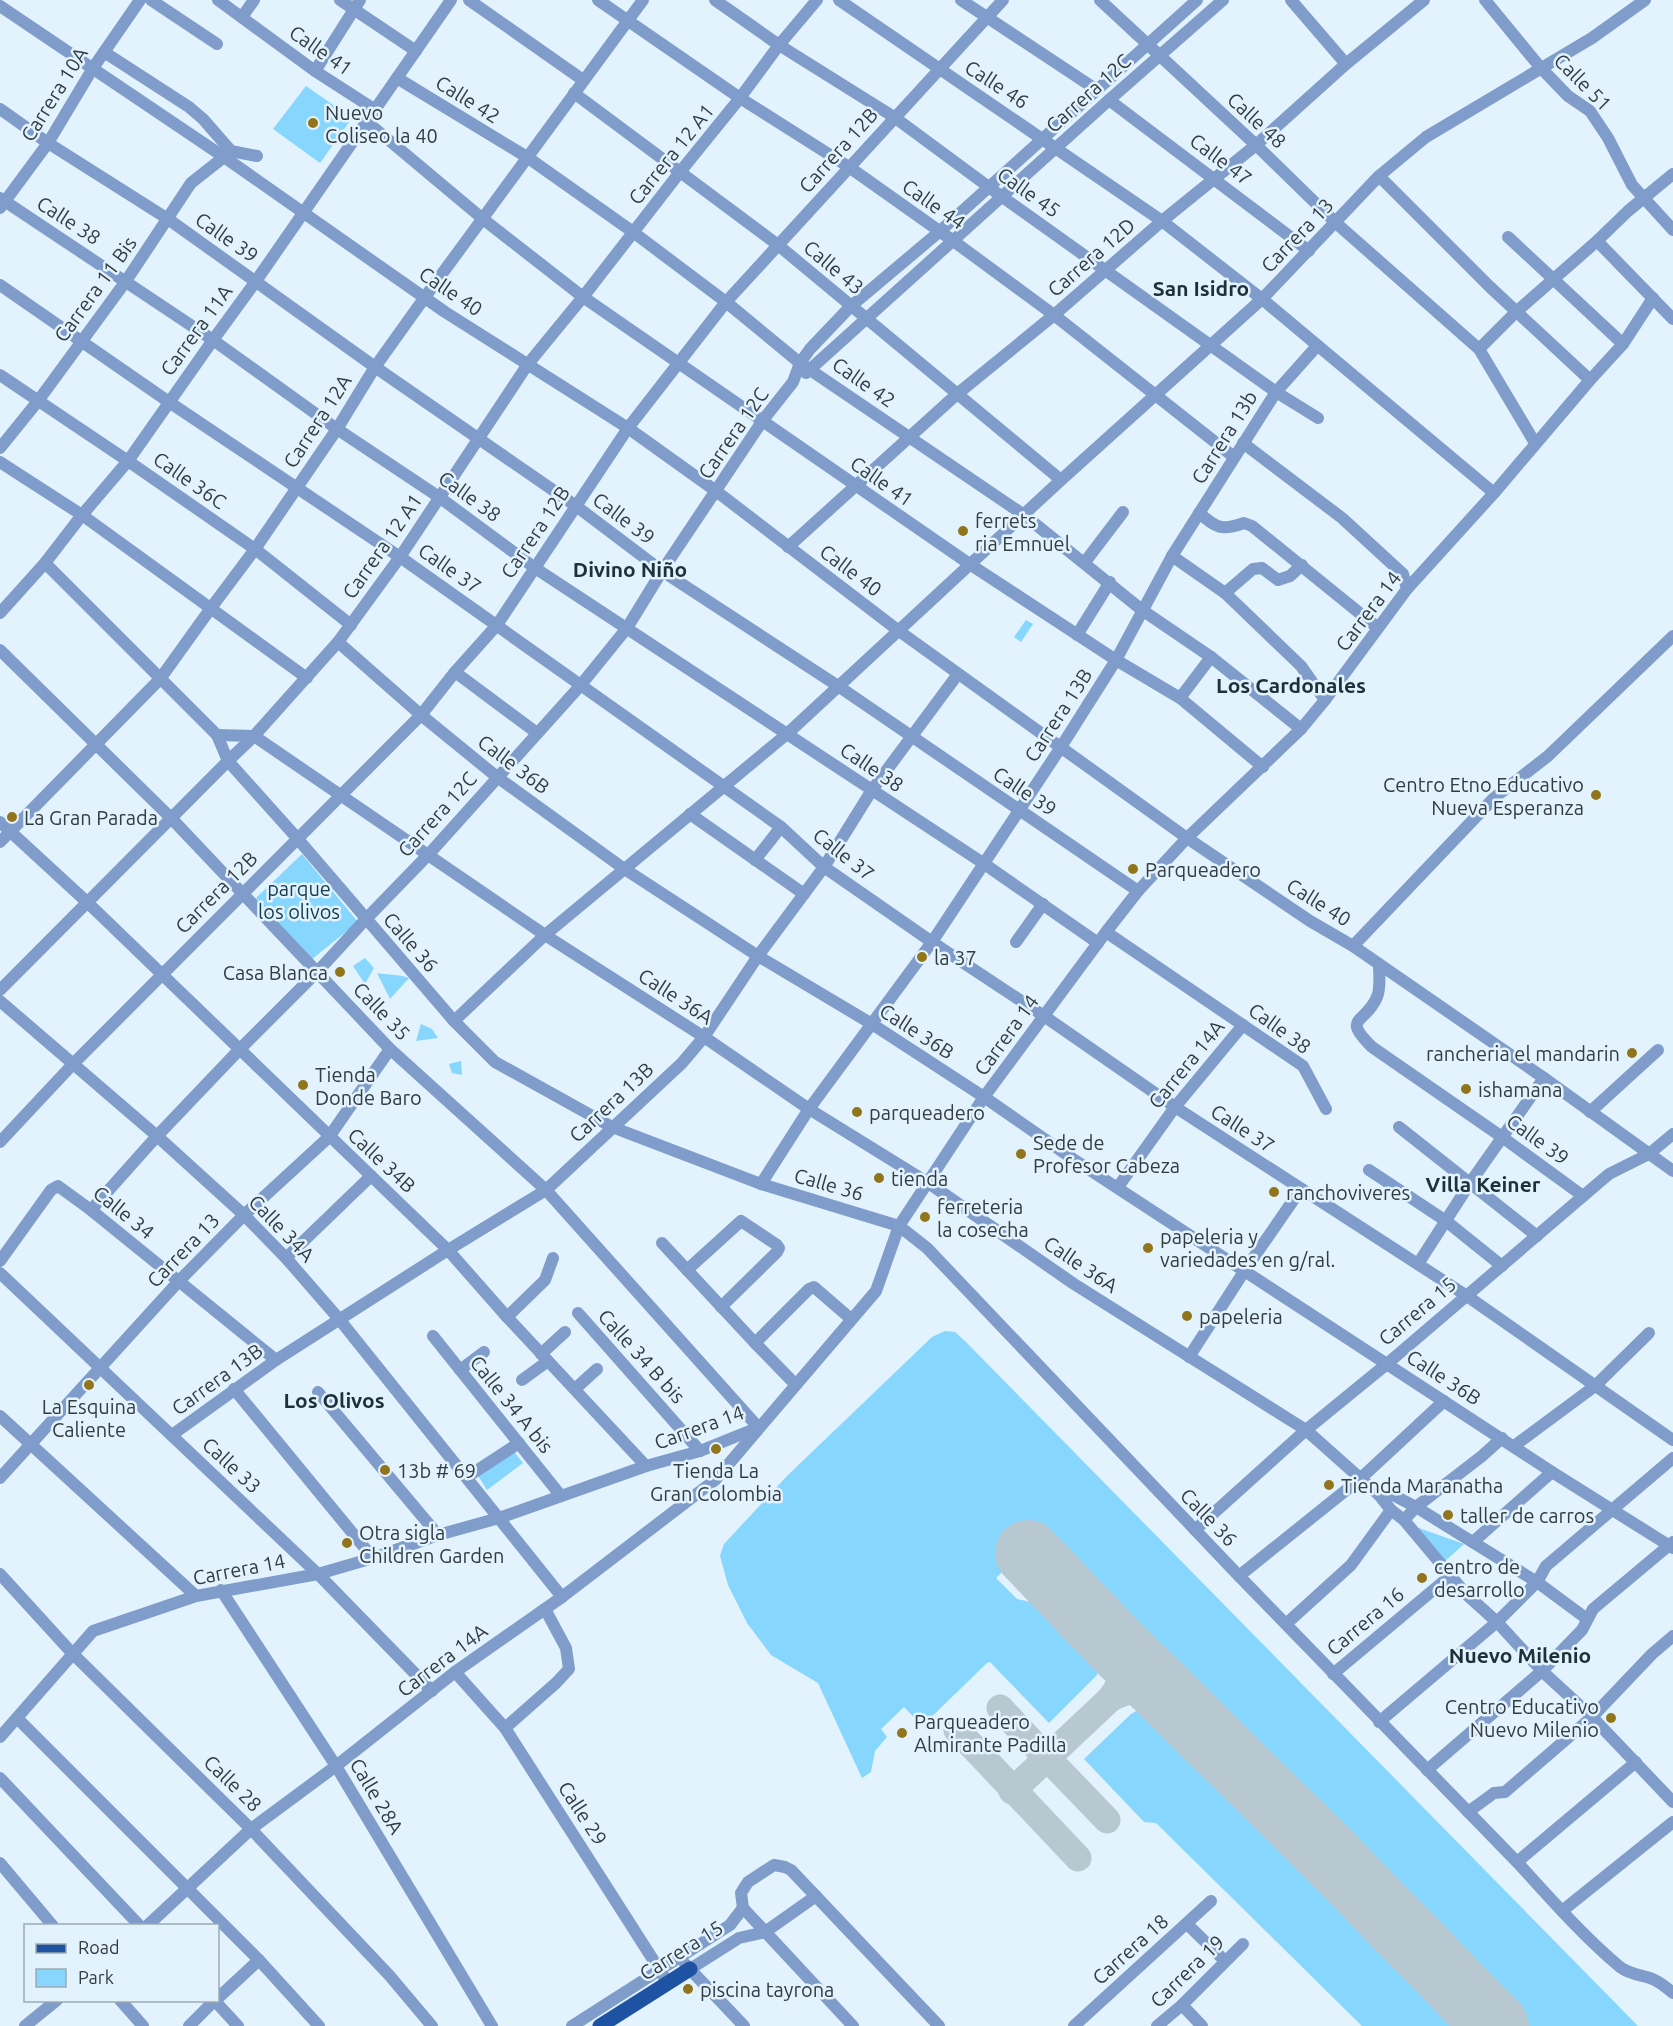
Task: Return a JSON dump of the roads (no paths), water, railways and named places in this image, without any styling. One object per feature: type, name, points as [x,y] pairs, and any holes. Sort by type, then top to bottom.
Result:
[{"type":"main road","name":"Carrera 15","points":[[600,2026],[664,1976],[685,1963]]},
{"type":"street","name":"Carrera 10A","points":[[2,203],[48,143],[93,68],[140,0]]},
{"type":"street","points":[[151,0],[217,44]]},
{"type":"street","name":"Calle 41","points":[[218,0],[315,71],[374,109]]},
{"type":"street","points":[[242,17],[254,0]]},
{"type":"street","points":[[340,0],[357,5],[416,51]]},
{"type":"street","name":"Carrera 11A","points":[[0,613],[45,563],[129,460],[451,0]]},
{"type":"street","points":[[469,0],[583,80]]},
{"type":"street","name":"Calle 44","points":[[598,0],[740,98],[849,167],[952,240],[1054,315],[1234,457]]},
{"type":"street","name":"Carrera 12A","points":[[0,842],[160,679],[255,549],[337,429],[375,367],[643,0]]},
{"type":"street","name":"Calle 45","points":[[715,0],[779,45],[894,117],[988,187],[1276,392],[1318,418]]},
{"type":"street","name":"Carrera 12 A1","points":[[0,990],[255,736],[338,642],[400,557],[528,364],[817,0]]},
{"type":"street","name":"Calle 46","points":[[839,0],[1044,138],[1162,221],[1262,299],[1494,493]]},
{"type":"street","points":[[961,0],[1097,90]]},
{"type":"street","name":"Carrera 12B","points":[[0,1142],[161,974],[421,715],[497,625],[628,428],[726,302],[1004,0]]},
{"type":"street","name":"Calle 48","points":[[1100,0],[1336,223],[1479,349],[1535,443]]},
{"type":"street","name":"Carrera 12C","points":[[91,1210],[157,1136],[318,972],[429,854],[580,686],[627,628],[662,571],[763,420],[793,382],[800,363],[810,349],[850,307],[939,232],[1197,0]]},
{"type":"street","name":"Carrera 12C","points":[[793,382],[812,370],[952,240],[1222,0]]},
{"type":"street","points":[[1291,0],[1346,64]]},
{"type":"street","name":"Carrera 12D","points":[[788,547],[956,395],[1256,145],[1346,64],[1424,0]]},
{"type":"street","name":"Calle 51","points":[[1485,0],[1540,68],[1568,96],[1590,111],[1608,138],[1632,185],[1673,230]]},
{"type":"street","name":"Carrera 13","points":[[454,1021],[545,934],[787,734],[1061,480],[1262,299],[1379,177],[1426,137],[1592,38],[1645,0]]},
{"type":"street","points":[[315,71],[357,5]]},
{"type":"street","name":"Calle 40","points":[[0,6],[224,157],[425,297],[628,428],[716,491],[898,631],[1187,838],[1310,921],[1353,946],[1544,1078],[1673,1171]]},
{"type":"street","points":[[104,52],[189,107],[204,119],[231,151],[257,156]]},
{"type":"street","name":"Calle 42","points":[[397,78],[526,158],[633,232],[726,302],[800,363],[1024,515],[1142,610],[1211,657],[1301,729]]},
{"type":"street","name":"Calle 43","points":[[574,93],[778,245],[1061,480]]},
{"type":"street","name":"Calle 47","points":[[1109,100],[1309,251]]},
{"type":"street","name":"Calle 39","points":[[0,109],[48,143],[168,219],[375,367],[576,506],[662,571],[838,686],[1138,891]]},
{"type":"street","name":"Calle 41","points":[[366,121],[483,219],[583,297],[970,565],[1116,660],[1180,698],[1263,766]]},
{"type":"street","name":"Carrera 11 Bis","points":[[0,448],[38,401],[126,281],[190,183],[224,157]]},
{"type":"street","points":[[1479,349],[1516,312],[1673,174]]},
{"type":"street","points":[[1379,177],[1516,312],[1590,380]]},
{"type":"street","name":"Calle 38","points":[[2,203],[126,281],[337,429],[439,497],[535,568],[983,863],[1098,944]]},
{"type":"street","points":[[1508,237],[1623,344]]},
{"type":"street","points":[[1597,241],[1673,319]]},
{"type":"street","name":"Calle 37","points":[[0,285],[497,625],[781,827],[824,867],[932,942],[1175,1107],[1467,1296],[1673,1440]]},
{"type":"street","name":"Carrera 14","points":[[0,1737],[93,1631],[196,1596],[318,1574],[373,1558],[438,1535],[499,1518],[646,1466],[700,1451],[758,1427],[876,1291],[899,1226],[927,1182],[984,1097],[1138,891],[1187,838],[1301,729],[1407,589],[1623,344],[1653,298]]},
{"type":"street","name":"Carrera 13b","points":[[1172,556],[1276,392],[1317,346]]},
{"type":"street","name":"Calle 36C","points":[[0,375],[129,460],[255,549],[351,625]]},
{"type":"street","points":[[1243,443],[1342,518],[1403,574],[1407,589]]},
{"type":"street","points":[[0,462],[82,515],[308,678]]},
{"type":"street","points":[[1085,562],[1123,512]]},
{"type":"street","points":[[1199,513],[1215,526],[1228,529],[1244,523],[1252,526],[1378,628]]},
{"type":"street","points":[[1172,556],[1225,593],[1301,666],[1325,700]]},
{"type":"street","name":"Carrera 13B","points":[[762,1184],[809,1109],[932,942],[1061,747],[1116,660],[1172,556]]},
{"type":"street","name":"Calle 36","points":[[45,563],[217,735],[228,761],[454,1021],[495,1062],[612,1127],[762,1184],[899,1226],[927,1248],[1562,1911],[1622,1969],[1651,1978],[1673,1993]]},
{"type":"street","points":[[1225,593],[1254,569],[1262,568],[1278,580],[1290,576],[1302,565]]},
{"type":"street","points":[[1403,574],[1419,576]]},
{"type":"street","points":[[1077,634],[1110,582]]},
{"type":"street","points":[[1353,946],[1494,798],[1548,756],[1673,636]]},
{"type":"street","name":"Calle 36B","points":[[338,642],[421,715],[497,777],[623,868],[758,956],[872,1024],[1552,1472],[1671,1545]]},
{"type":"street","name":"Calle 35","points":[[0,650],[172,819],[390,1049],[546,1190],[758,1427]]},
{"type":"street","points":[[1180,698],[1211,657]]},
{"type":"street","points":[[455,672],[537,733]]},
{"type":"street","name":"Carrera 13B","points":[[172,1436],[276,1360],[546,1190],[682,1063],[704,1037],[758,956],[824,867],[872,790],[958,674]]},
{"type":"street","points":[[217,735],[255,736]]},
{"type":"street","name":"Calle 36A","points":[[255,736],[545,934],[704,1037],[809,1109],[927,1182],[1074,1284],[1306,1430],[1404,1520],[1466,1594],[1497,1622],[1542,1671],[1592,1718],[1673,1802]]},
{"type":"street","points":[[690,814],[804,894]]},
{"type":"street","name":"Calle 34B","points":[[0,822],[88,903],[448,1250],[646,1466]]},
{"type":"street","points":[[755,860],[781,827]]},
{"type":"street","points":[[1016,942],[1043,904]]},
{"type":"street","name":"Calle 38","points":[[1106,932],[1303,1065],[1326,1109]]},
{"type":"street","name":"Calle 39","points":[[1379,964],[1379,994],[1357,1022],[1358,1033],[1372,1047],[1583,1196]]},
{"type":"street","name":"Calle 34A","points":[[0,1001],[157,1136],[244,1215],[286,1258],[339,1319],[562,1598]]},
{"type":"street","name":"Carrera 14A","points":[[1118,1187],[1175,1107],[1243,1025]]},
{"type":"street","name":"Carrera 13","points":[[0,1478],[179,1281],[244,1215],[329,1137],[390,1049]]},
{"type":"street","points":[[1590,1112],[1658,1050]]},
{"type":"street","points":[[1418,1264],[1470,1183],[1544,1078]]},
{"type":"street","points":[[1399,1127],[1537,1236]]},
{"type":"street","name":"Carrera 15","points":[[1195,1530],[1306,1430],[1609,1174],[1649,1154],[1673,1134]]},
{"type":"street","points":[[1369,1170],[1446,1221],[1502,1266]]},
{"type":"street","points":[[286,1258],[371,1176]]},
{"type":"street","name":"Calle 34","points":[[0,1261],[51,1190],[58,1186],[91,1210],[276,1360]]},
{"type":"street","points":[[1189,1356],[1301,1189]]},
{"type":"street","points":[[687,1270],[741,1221],[777,1245],[779,1248],[777,1252],[721,1307]]},
{"type":"street","points":[[662,1243],[795,1384]]},
{"type":"street","points":[[507,1317],[545,1280],[553,1258]]},
{"type":"street","name":"Calle 33","points":[[0,1273],[318,1574],[432,1691]]},
{"type":"street","points":[[755,1343],[809,1289],[814,1287],[851,1318]]},
{"type":"street","name":"Calle 34 B bis","points":[[578,1313],[700,1451]]},
{"type":"street","points":[[522,1380],[545,1358],[565,1332]]},
{"type":"street","points":[[1514,1446],[1595,1386],[1649,1333]]},
{"type":"street","name":"Calle 34 A bis","points":[[433,1336],[561,1496]]},
{"type":"street","points":[[460,1371],[484,1353]]},
{"type":"street","points":[[575,1389],[597,1369]]},
{"type":"street","points":[[234,1389],[373,1558]]},
{"type":"street","points":[[318,1392],[438,1535]]},
{"type":"street","points":[[1239,1576],[1360,1479],[1444,1401]]},
{"type":"street","points":[[0,1416],[196,1596]]},
{"type":"street","name":"Carrera 14A","points":[[149,1924],[251,1829],[336,1766],[455,1672],[562,1598],[715,1480],[758,1427]]},
{"type":"street","points":[[1404,1520],[1416,1507],[1502,1438]]},
{"type":"street","points":[[467,1477],[519,1443]]},
{"type":"street","points":[[1379,1722],[1497,1622],[1537,1582],[1546,1566],[1673,1458]]},
{"type":"street","points":[[1473,1542],[1552,1472]]},
{"type":"street","points":[[1379,1495],[1393,1495],[1416,1507],[1537,1582],[1587,1619]]},
{"type":"street","points":[[1286,1624],[1351,1565],[1391,1510]]},
{"type":"street","points":[[1427,1770],[1542,1671],[1582,1630],[1593,1609],[1671,1545]]},
{"type":"street","name":"Calle 28","points":[[0,1574],[72,1653],[251,1829],[389,1975],[432,2026]]},
{"type":"street","name":"Carrera 16","points":[[1333,1674],[1450,1576]]},
{"type":"street","name":"Calle 28A","points":[[221,1590],[336,1766],[492,2026]]},
{"type":"street","points":[[504,1728],[569,1669],[566,1648],[545,1609]]},
{"type":"street","points":[[1468,1812],[1494,1793],[1505,1791],[1592,1718],[1652,1654],[1673,1636]]},
{"type":"street","name":"Calle 29","points":[[455,1672],[504,1728],[664,1976]]},
{"type":"street","points":[[17,1718],[259,1959],[320,2026]]},
{"type":"street","points":[[1517,1862],[1636,1762]]},
{"type":"street","points":[[0,1778],[138,1924]]},
{"type":"street","points":[[1562,1911],[1673,1822]]},
{"type":"street","points":[[0,1863],[51,1924]]},
{"type":"street","points":[[853,2026],[743,1908],[741,1898],[744,1885],[768,1868],[774,1865],[785,1866],[791,1870],[939,2026]]},
{"type":"street","name":"Carrera 15","points":[[685,1963],[739,1938],[765,1932],[816,1896]]},
{"type":"street","name":"Carrera 18","points":[[1074,2026],[1211,1901]]},
{"type":"street","name":"Carrera 15","points":[[685,1963],[730,1925],[743,1908]]},
{"type":"street","points":[[1187,1924],[1225,1961]]},
{"type":"street","name":"Carrera 19","points":[[1157,2026],[1182,2005],[1243,1944]]},
{"type":"street","points":[[219,1996],[259,1959]]},
{"type":"street","points":[[685,1963],[744,2026]]},
{"type":"street","name":"Carrera 15","points":[[577,2025],[664,1976]]},
{"type":"street","points":[[25,2026],[56,2002]]},
{"type":"street","points":[[121,2002],[143,2026]]},
{"type":"street","points":[[189,2026],[213,2002]]},
{"type":"street","points":[[217,2002],[238,2026]]},
{"type":"street","points":[[1182,2005],[1202,2026]]},
{"type":"place","name":"Nuevo Coliseo la 40","points":[[313,123]]},
{"type":"place","name":"ferrets ria Emnuel","points":[[963,531]]},
{"type":"place","name":"Centro Etno Educativo Nueva Esperanza","points":[[1596,795]]},
{"type":"place","name":"La Gran Parada","points":[[12,817]]},
{"type":"place","name":"Parqueadero","points":[[1133,869]]},
{"type":"place","name":"la 37","points":[[922,957]]},
{"type":"place","name":"Casa Blanca","points":[[340,972]]},
{"type":"place","name":"rancheria el mandarin","points":[[1632,1053]]},
{"type":"place","name":"Tienda Donde Baro","points":[[303,1085]]},
{"type":"place","name":"ishamana","points":[[1466,1089]]},
{"type":"place","name":"parqueadero","points":[[857,1112]]},
{"type":"place","name":"Sede de Profesor Cabeza","points":[[1021,1154]]},
{"type":"place","name":"tienda","points":[[879,1178]]},
{"type":"place","name":"ranchoviveres","points":[[1274,1192]]},
{"type":"place","name":"ferreteria la cosecha","points":[[925,1217]]},
{"type":"place","name":"papeleria y variedades en g/ral.","points":[[1148,1248]]},
{"type":"place","name":"papeleria","points":[[1187,1316]]},
{"type":"place","name":"La Esquina Caliente","points":[[89,1385]]},
{"type":"place","name":"Tienda La Gran Colombia","points":[[716,1449]]},
{"type":"place","name":"13b # 69","points":[[385,1470]]},
{"type":"place","name":"Tienda Maranatha","points":[[1329,1485]]},
{"type":"place","name":"taller de carros","points":[[1448,1515]]},
{"type":"place","name":"Otra sigla Children Garden","points":[[347,1543]]},
{"type":"place","name":"centro de desarrollo","points":[[1422,1578]]},
{"type":"place","name":"Centro Educativo Nuevo Milenio","points":[[1611,1718]]},
{"type":"place","name":"Parqueadero Almirante Padilla","points":[[902,1733]]},
{"type":"place","name":"piscina tayrona","points":[[688,1989]]},
{"type":"district","name":"San Isidro","points":[[1201,288]]},
{"type":"district","name":"Divino Niño","points":[[630,569]]},
{"type":"district","name":"Los Cardonales","points":[[1291,685]]},
{"type":"district","name":"Villa Keiner","points":[[1483,1184]]},
{"type":"district","name":"Los Olivos","points":[[334,1400]]},
{"type":"district","name":"Nuevo Milenio","points":[[1520,1655]]},
{"type":"park label","name":"parque los olivos","points":[[299,900]]}]
